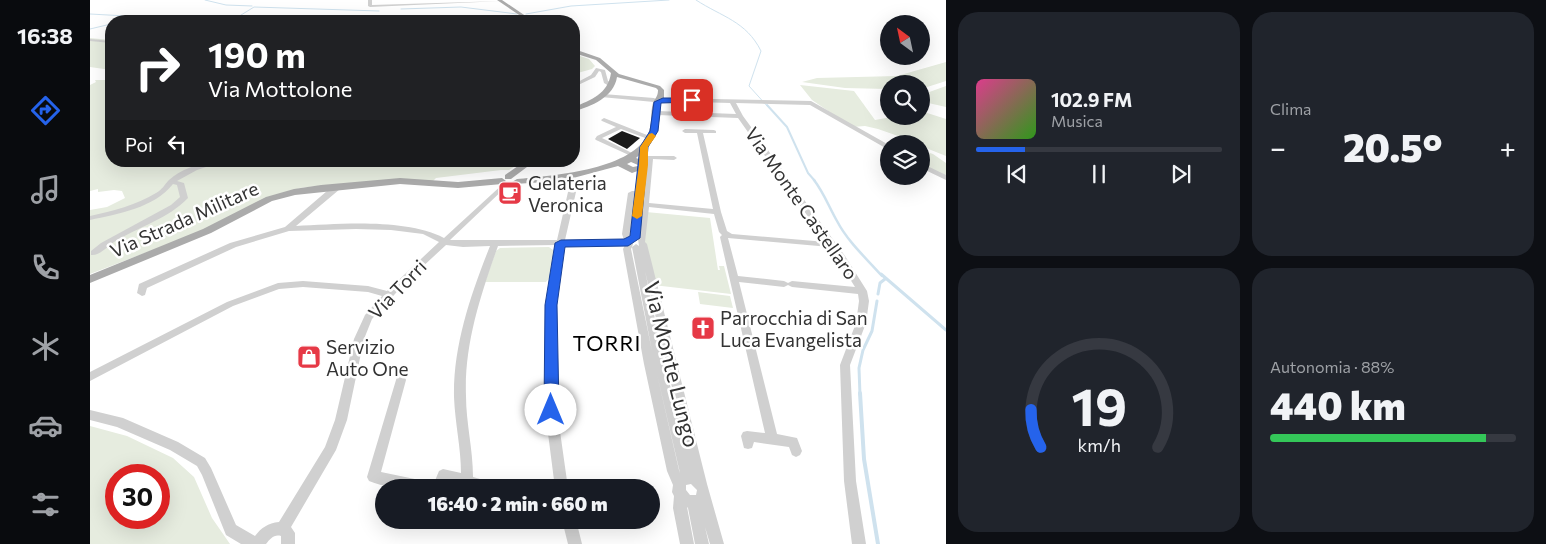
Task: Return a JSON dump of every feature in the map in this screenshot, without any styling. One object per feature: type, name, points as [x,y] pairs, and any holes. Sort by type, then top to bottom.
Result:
[{"type":"main road","points":[[500,1],[522,15]]},
{"type":"main road","points":[[580,53],[598,59],[614,75],[658,87],[661,90],[654,131],[644,147],[628,163]]},
{"type":"main road","points":[[580,106],[603,96],[612,84],[614,75]]},
{"type":"main road","points":[[628,163],[642,165],[644,147]]},
{"type":"main road","name":"Via Strada Militare","points":[[90,279],[207,231],[269,200],[308,189],[400,181],[458,185],[506,181],[513,184],[562,178],[628,163]]},
{"type":"main road","name":"Via Torri","points":[[506,181],[524,167]]},
{"type":"street","points":[[370,0],[370,6],[420,2],[500,1]]},
{"type":"street","points":[[90,40],[105,41]]},
{"type":"street","points":[[580,83],[593,76],[598,69],[603,71],[606,82],[612,84]]},
{"type":"street","points":[[603,96],[658,100],[811,103],[880,143]]},
{"type":"street","name":"Via Monte Castellaro","points":[[732,101],[740,116],[832,245],[862,291],[864,301],[860,323],[845,365],[850,481],[859,544]]},
{"type":"street","name":"Via Monte Castellaro","points":[[657,113],[740,116]]},
{"type":"street","points":[[604,120],[650,138]]},
{"type":"street","points":[[620,127],[598,139],[628,163],[641,179]]},
{"type":"street","points":[[685,131],[714,132]]},
{"type":"street","points":[[700,132],[717,212],[724,232],[727,235],[832,245]]},
{"type":"street","points":[[674,158],[650,157],[642,204],[717,212]]},
{"type":"street","name":"Via Monte Lungo","points":[[634,242],[626,234],[635,193],[641,179],[642,165]]},
{"type":"street","points":[[90,218],[115,212],[152,198],[163,192],[170,182],[187,171],[200,167]]},
{"type":"street","points":[[930,170],[946,178]]},
{"type":"street","name":"Via Torri","points":[[282,528],[330,450],[341,420],[363,327],[368,317],[506,181]]},
{"type":"street","points":[[94,253],[179,203],[184,198],[183,186],[180,183],[170,182]]},
{"type":"street","points":[[288,229],[337,187]]},
{"type":"street","points":[[561,479],[551,410],[551,305],[572,192]]},
{"type":"street","name":"Via Monte Lungo","points":[[635,193],[642,204],[634,242],[700,494],[717,544]]},
{"type":"street","points":[[142,293],[142,286],[232,245],[288,229],[322,227],[394,228],[429,234],[445,242],[496,244],[634,242]]},
{"type":"street","points":[[727,235],[724,237],[772,439]]},
{"type":"street","name":"Via Monte Lungo","points":[[634,242],[627,249],[649,364],[674,471],[682,486],[680,508],[687,544]]},
{"type":"street","points":[[467,479],[468,463],[463,431],[460,380],[470,326],[496,244]]},
{"type":"street","name":"Via Monte Castellaro","points":[[734,279],[862,291]]},
{"type":"street","points":[[90,377],[230,304],[278,286],[303,284],[368,289],[389,295]]},
{"type":"street","points":[[385,479],[374,477],[401,380]]},
{"type":"street","points":[[90,415],[119,422],[174,446],[201,462],[231,530],[254,544]]},
{"type":"street","points":[[748,444],[747,436],[793,442],[796,451]]},
{"type":"street","points":[[442,479],[443,475],[459,479]]},
{"type":"street","points":[[695,480],[700,494],[687,501],[682,486],[695,480]]},
{"type":"street","name":"Via Monte Lungo","points":[[700,494],[702,544]]},
{"type":"street","points":[[258,544],[268,532],[282,528],[288,533],[288,544]]},
{"type":"street","points":[[571,529],[575,544]]},
{"type":"shaded area","points":[[90,38],[105,39],[105,69],[90,67]]},
{"type":"shaded area","points":[[580,56],[589,59],[595,66],[592,69],[580,72]]},
{"type":"shaded area","points":[[946,62],[946,81],[930,86],[930,75],[900,75]]},
{"type":"shaded area","points":[[880,76],[880,89],[845,88],[802,82],[817,78]]},
{"type":"shaded area","points":[[95,80],[105,80],[105,167],[514,167],[509,170],[436,178],[433,181],[326,185],[300,188],[262,200],[205,230],[90,274],[90,210],[107,207],[125,198],[122,191],[98,192],[98,189],[90,191],[90,85],[96,82]]},
{"type":"shaded area","points":[[800,85],[854,91],[875,120],[880,119],[880,125],[930,125],[930,114],[946,119],[946,156],[930,150],[930,135],[895,135],[865,126],[852,127],[812,100]]},
{"type":"shaded area","points":[[946,86],[946,107],[930,103],[930,92]]},
{"type":"shaded area","points":[[930,153],[946,163],[946,178],[930,170]]},
{"type":"shaded area","points":[[646,212],[710,218],[718,270],[720,270],[719,266],[724,266],[731,294],[653,285],[644,243]]},
{"type":"shaded area","points":[[549,247],[553,250],[554,263],[551,275],[546,282],[485,282],[496,251],[500,248]]},
{"type":"shaded area","points":[[698,292],[730,296],[733,308],[700,304]]},
{"type":"shaded area","points":[[90,426],[127,436],[173,458],[194,477],[212,518],[230,544],[90,544]]},
{"type":"building","points":[[622,131],[640,138],[627,149],[608,139]]},
{"type":"waterway","points":[[205,0],[226,5],[252,6]]},
{"type":"waterway","points":[[526,14],[571,6],[669,0]]},
{"type":"waterway","points":[[696,0],[741,26],[755,41],[761,51],[749,86],[768,107]]},
{"type":"waterway","points":[[241,15],[254,7],[379,11]]},
{"type":"waterway","points":[[401,9],[461,7],[517,14]]},
{"type":"waterway","points":[[90,14],[108,15]]},
{"type":"waterway","points":[[90,29],[105,25]]},
{"type":"waterway","points":[[767,105],[787,127],[808,173],[815,181]]},
{"type":"waterway","points":[[814,180],[846,236],[882,276]]},
{"type":"waterway","points":[[881,274],[946,330]]},
{"type":"waterway","points":[[878,294],[880,283],[885,279]]},
{"type":"waterway","points":[[860,395],[859,368],[863,350],[872,331],[877,301]]},
{"type":"waterway","points":[[860,393],[864,459],[878,544]]},
{"type":"slow traffic","points":[[637,216],[644,147],[652,136]]},
{"type":"place","name":"Gelateria Veronica","points":[[510,193]]},
{"type":"place","name":"Parrocchia di San Luca Evangelista","points":[[703,328]]},
{"type":"place","name":"Servizio Auto One","points":[[309,357]]},
{"type":"district","name":"TORRI","points":[[607,342]]},
{"type":"route","points":[[551,410],[551,305],[561,243],[628,242],[628,240],[635,238],[644,147],[654,131],[657,102],[661,100],[692,100]]}]
